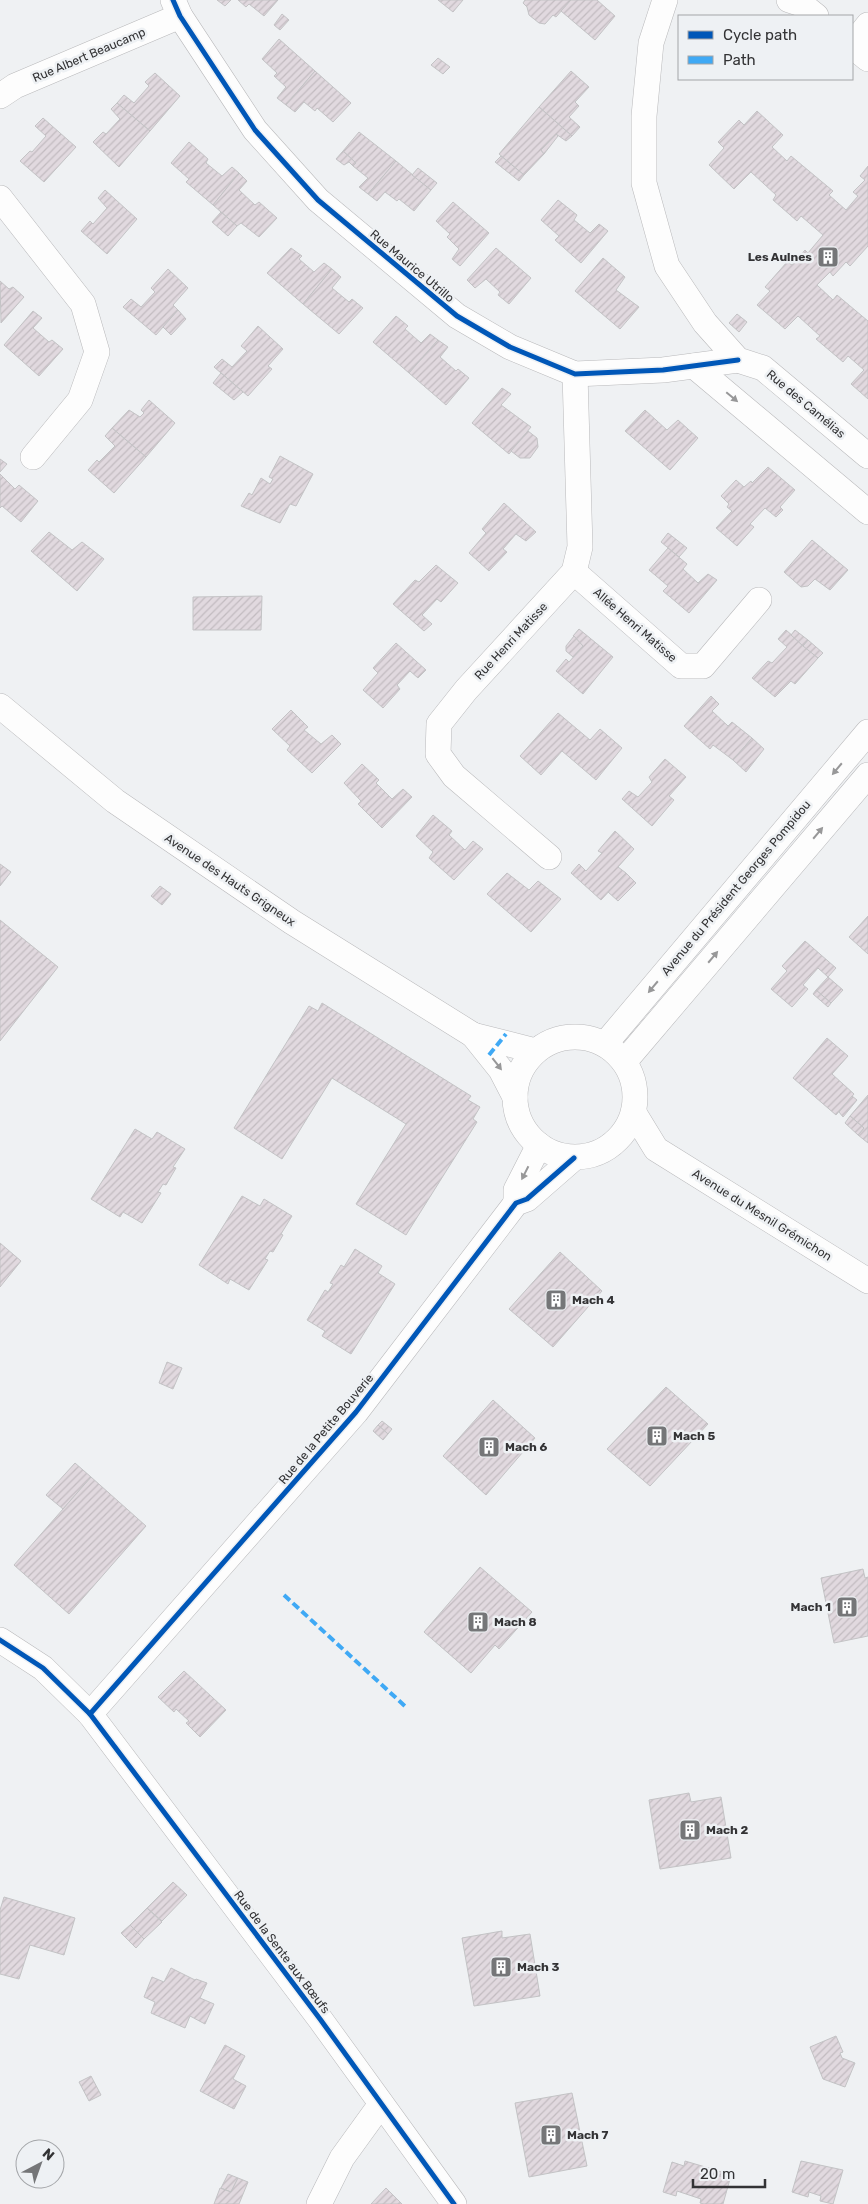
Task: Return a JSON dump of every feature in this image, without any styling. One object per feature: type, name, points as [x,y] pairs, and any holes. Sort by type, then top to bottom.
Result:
[{"type":"street","points":[[665,0],[651,43],[644,116],[644,183],[667,266],[705,323],[738,360]]},
{"type":"street","points":[[789,0],[801,4],[815,15]]},
{"type":"street","name":"Rue Maurice Utrillo","points":[[176,8],[255,130],[318,200],[458,316],[510,348],[576,374],[694,366],[738,360]]},
{"type":"street","name":"Rue Albert Beaucamp","points":[[0,96],[15,86],[176,8]]},
{"type":"street","points":[[853,44],[868,25]]},
{"type":"street","points":[[853,46],[868,59]]},
{"type":"street","points":[[0,198],[83,304],[97,352],[80,400],[34,457]]},
{"type":"street","name":"Rue des Camélias","points":[[738,360],[763,368],[868,456]]},
{"type":"street","points":[[694,366],[868,512]]},
{"type":"street","name":"Rue Henri Matisse","points":[[549,857],[454,776],[438,754],[439,724],[466,690],[574,572],[580,547],[576,374]]},
{"type":"street","name":"Allée Henri Matisse","points":[[574,572],[681,666],[703,666],[759,600]]},
{"type":"street","name":"Avenue des Hauts Grigneux","points":[[0,706],[115,801],[224,878],[292,922],[474,1035],[536,1051]]},
{"type":"street","name":"Avenue du Président Georges Pompidou","points":[[605,1044],[868,732]]},
{"type":"street","points":[[625,1061],[868,775]]},
{"type":"street","name":"Avenue des Hauts Grigneux","points":[[474,1035],[501,1070],[515,1097]]},
{"type":"street","points":[[585,1037],[605,1044],[625,1061],[631,1074],[636,1092],[634,1113],[625,1132],[610,1146],[595,1154],[574,1158],[557,1155],[539,1145],[525,1131],[516,1112],[515,1097],[518,1076],[536,1051],[554,1040],[585,1037]]},
{"type":"street","name":"Avenue du Mesnil Grémichon","points":[[634,1113],[656,1148],[868,1281]]},
{"type":"street","name":"Rue de la Petite Bouverie","points":[[90,1714],[361,1405],[516,1202],[516,1190],[539,1145]]},
{"type":"street","name":"Avenue du Mesnil Grémichon","points":[[610,1146],[656,1148]]},
{"type":"street","name":"Rue de la Petite Bouverie","points":[[516,1202],[527,1199],[574,1158]]},
{"type":"street","name":"Rue de la Sente aux Bœufs","points":[[0,1640],[43,1668],[90,1714],[314,2011],[454,2204]]},
{"type":"street","points":[[318,2204],[342,2158],[381,2104]]},
{"type":"building","points":[[217,0],[231,0],[225,6]]},
{"type":"building","points":[[238,0],[278,0],[264,16],[249,4],[246,7]]},
{"type":"building","points":[[438,0],[463,0],[453,12]]},
{"type":"building","points":[[525,0],[571,0],[556,17],[553,15],[545,24],[539,23],[529,15],[527,7],[523,3]]},
{"type":"building","points":[[571,0],[597,0],[615,16],[595,40],[561,11]]},
{"type":"building","points":[[282,14],[289,20],[280,30],[274,25]]},
{"type":"building","points":[[279,39],[315,71],[286,105],[277,98],[286,87],[274,76],[277,73],[262,59]]},
{"type":"building","points":[[438,58],[450,67],[443,74],[431,65]]},
{"type":"building","points":[[315,71],[351,103],[333,122],[317,108],[315,111],[304,102],[295,112],[286,105]]},
{"type":"building","points":[[571,71],[589,87],[575,102],[579,106],[569,117],[580,127],[572,136],[539,107]]},
{"type":"building","points":[[155,73],[180,96],[150,131],[117,103],[124,95],[134,103],[149,86],[145,82]]},
{"type":"building","points":[[117,103],[150,131],[119,167],[93,142],[103,132],[106,134],[120,119],[111,109]]},
{"type":"building","points":[[539,107],[572,136],[566,141],[556,134],[541,150],[544,154],[524,175],[499,154]]},
{"type":"building","name":"Les Aulnes","points":[[757,111],[783,135],[772,147],[787,161],[791,156],[833,191],[829,195],[846,210],[858,196],[853,192],[865,180],[860,176],[868,166],[868,246],[850,266],[846,262],[833,276],[830,272],[817,285],[833,300],[837,295],[868,321],[868,399],[851,384],[864,370],[848,356],[843,362],[816,339],[820,336],[798,316],[785,329],[757,305],[770,291],[765,287],[787,262],[792,265],[805,250],[808,253],[823,235],[801,216],[797,221],[773,200],[776,195],[751,172],[734,189],[709,165],[724,148],[718,142],[739,120],[744,125]]},
{"type":"building","points":[[43,118],[76,147],[44,182],[20,161],[30,151],[32,152],[46,136],[35,126]]},
{"type":"building","points":[[359,132],[396,161],[368,194],[359,187],[368,178],[353,166],[356,163],[343,151]]},
{"type":"building","points":[[556,134],[558,136],[544,154],[541,150]]},
{"type":"building","points":[[189,142],[208,159],[206,163],[222,176],[232,167],[239,173],[213,205],[186,182],[189,179],[171,163]]},
{"type":"building","points":[[343,151],[356,163],[353,166],[349,162],[344,165],[336,159]]},
{"type":"building","points":[[501,156],[524,175],[519,181],[495,162]]},
{"type":"building","points":[[396,161],[431,190],[414,211],[399,199],[397,201],[385,192],[377,201],[368,194]]},
{"type":"building","points":[[418,168],[437,183],[431,190],[412,175]]},
{"type":"building","points":[[239,173],[247,181],[239,190],[255,205],[259,202],[277,218],[259,237],[241,223],[237,226],[213,205]]},
{"type":"building","points":[[105,190],[137,219],[107,254],[81,231],[90,221],[93,224],[107,208],[98,198]]},
{"type":"building","points":[[558,200],[577,215],[574,220],[590,233],[599,224],[608,231],[581,263],[555,240],[559,236],[541,220]]},
{"type":"building","points":[[453,202],[489,233],[460,266],[452,259],[459,249],[447,237],[450,234],[436,221]]},
{"type":"building","points":[[221,212],[237,226],[228,236],[212,222]]},
{"type":"building","points":[[291,248],[302,256],[299,259],[314,272],[324,263],[332,269],[303,304],[267,273]]},
{"type":"building","points":[[496,248],[531,278],[509,304],[498,295],[500,292],[486,279],[475,288],[467,280]]},
{"type":"building","points":[[603,258],[625,277],[616,290],[639,307],[620,329],[575,291]]},
{"type":"building","points":[[168,269],[188,288],[173,305],[178,310],[156,335],[123,307],[131,299],[141,307],[155,292],[151,288]]},
{"type":"building","points":[[332,269],[341,277],[332,288],[349,302],[352,299],[363,308],[339,334],[303,304]]},
{"type":"building","points":[[0,281],[9,289],[13,287],[24,297],[1,323]]},
{"type":"building","points":[[178,310],[186,319],[171,335],[163,327]]},
{"type":"building","points":[[33,311],[42,318],[33,328],[49,342],[52,340],[63,349],[39,376],[4,345]]},
{"type":"building","points":[[737,314],[747,322],[739,332],[729,323]]},
{"type":"building","points":[[396,316],[408,326],[405,329],[421,343],[430,334],[438,340],[409,373],[373,342]]},
{"type":"building","points":[[258,326],[283,349],[268,366],[272,369],[248,396],[214,367],[222,359],[232,367],[247,351],[241,346]]},
{"type":"building","points":[[438,340],[448,347],[440,357],[456,371],[458,369],[469,378],[446,405],[409,373]]},
{"type":"building","points":[[221,373],[243,392],[234,400],[213,383]]},
{"type":"building","points":[[502,388],[511,394],[501,405],[531,427],[509,454],[472,423]]},
{"type":"building","points":[[149,400],[175,423],[146,457],[112,428],[129,410],[140,417],[144,413],[141,410]]},
{"type":"building","points":[[645,410],[667,430],[678,420],[698,438],[670,470],[625,431]]},
{"type":"building","points":[[112,428],[146,457],[114,493],[88,470],[115,446],[105,436]]},
{"type":"building","points":[[528,431],[537,438],[538,447],[530,458],[520,458],[511,451]]},
{"type":"building","points":[[280,456],[313,474],[296,506],[290,504],[280,523],[241,506],[249,493],[252,495],[261,478],[270,484],[273,479],[269,477]]},
{"type":"building","points":[[0,459],[7,464],[0,472]]},
{"type":"building","points":[[768,467],[795,490],[780,507],[783,510],[776,517],[765,508],[750,524],[754,527],[737,546],[716,528],[732,511],[727,507],[729,504],[721,496],[736,480],[744,487],[751,481],[752,483]]},
{"type":"building","points":[[0,474],[15,489],[19,485],[38,501],[21,522],[2,506],[0,508]]},
{"type":"building","points":[[504,503],[536,532],[526,541],[516,534],[503,549],[507,552],[489,571],[469,553],[486,533],[482,529]]},
{"type":"building","points":[[49,532],[72,550],[82,542],[104,559],[77,591],[31,551]]},
{"type":"building","points":[[668,533],[687,548],[679,557],[661,542]]},
{"type":"building","points":[[812,540],[848,570],[830,590],[815,579],[808,586],[801,587],[784,572]]},
{"type":"building","points":[[668,548],[687,564],[683,569],[698,583],[708,574],[717,580],[689,613],[663,591],[668,586],[649,570]]},
{"type":"building","points":[[436,565],[458,583],[441,602],[437,599],[422,615],[432,624],[424,631],[393,604],[415,580],[419,582]]},
{"type":"building","points":[[262,596],[261,630],[193,630],[193,597]]},
{"type":"building","points":[[579,629],[613,657],[583,694],[556,671],[566,659],[569,662],[583,646],[573,636]]},
{"type":"building","points":[[786,630],[818,658],[795,684],[791,681],[775,697],[752,678],[768,661],[772,663],[787,647],[778,639]]},
{"type":"building","points":[[795,630],[808,640],[803,646],[791,635]]},
{"type":"building","points":[[574,636],[583,646],[573,657],[566,651],[566,646]]},
{"type":"building","points":[[808,640],[823,653],[818,658],[803,646]]},
{"type":"building","points":[[396,643],[426,670],[418,678],[410,671],[397,685],[400,689],[383,708],[363,690],[378,673],[373,668]]},
{"type":"building","points":[[711,696],[719,704],[712,711],[728,726],[732,722],[752,738],[733,760],[713,745],[710,749],[684,726]]},
{"type":"building","points":[[291,710],[308,727],[304,730],[321,744],[332,735],[341,744],[312,773],[287,750],[290,746],[272,729]]},
{"type":"building","points":[[558,713],[590,740],[600,729],[622,748],[596,780],[562,751],[541,775],[520,756]]},
{"type":"building","points":[[752,738],[764,749],[746,772],[733,760]]},
{"type":"building","points":[[665,759],[686,777],[669,796],[674,800],[652,826],[622,799],[629,791],[638,797],[652,782],[649,777]]},
{"type":"building","points":[[362,764],[379,780],[376,783],[392,799],[403,789],[412,797],[382,828],[358,804],[361,801],[344,783]]},
{"type":"building","points":[[433,815],[452,831],[449,835],[465,850],[473,841],[483,849],[454,880],[429,858],[433,852],[416,836]]},
{"type":"building","points":[[615,831],[634,849],[618,867],[626,873],[601,900],[571,873],[579,864],[586,871],[602,853],[598,851]]},
{"type":"building","points":[[0,864],[11,872],[0,886]]},
{"type":"building","points":[[507,873],[529,890],[538,881],[561,899],[531,932],[487,894]]},
{"type":"building","points":[[626,873],[636,883],[618,901],[608,892]]},
{"type":"building","points":[[160,886],[171,894],[162,905],[151,896]]},
{"type":"building","points":[[868,916],[868,954],[849,937]]},
{"type":"building","points":[[0,920],[58,967],[0,1041]]},
{"type":"building","points":[[805,941],[836,968],[828,977],[818,968],[803,985],[808,989],[792,1007],[771,989],[787,971],[782,966]]},
{"type":"building","points":[[828,977],[843,990],[831,1003],[816,990]]},
{"type":"building","points":[[816,990],[831,1003],[828,1007],[813,994]]},
{"type":"building","points":[[322,1003],[471,1096],[468,1100],[480,1107],[473,1119],[477,1122],[406,1235],[356,1204],[406,1124],[332,1078],[282,1159],[234,1128],[309,1006],[318,1011]]},
{"type":"building","points":[[827,1038],[848,1056],[832,1074],[854,1094],[836,1115],[793,1078]]},
{"type":"building","points":[[868,1095],[868,1143],[858,1135],[864,1128],[850,1116]]},
{"type":"building","points":[[852,1096],[857,1100],[843,1117],[839,1112]]},
{"type":"building","points":[[850,1116],[864,1128],[858,1135],[845,1123]]},
{"type":"building","points":[[135,1129],[152,1139],[157,1132],[185,1149],[173,1167],[176,1168],[166,1185],[163,1184],[158,1192],[161,1193],[142,1223],[123,1212],[120,1217],[91,1199]]},
{"type":"building","points":[[242,1196],[260,1206],[264,1199],[292,1216],[281,1234],[283,1235],[273,1252],[270,1251],[265,1259],[268,1260],[249,1290],[230,1279],[228,1284],[199,1265]]},
{"type":"building","points":[[0,1243],[21,1261],[0,1287]]},
{"type":"building","points":[[355,1249],[382,1266],[378,1273],[395,1284],[351,1354],[322,1336],[325,1331],[307,1320],[325,1290],[328,1292],[333,1284],[330,1283],[341,1265],[344,1267]]},
{"type":"building","name":"Mach 4","points":[[560,1252],[602,1291],[553,1347],[509,1309]]},
{"type":"building","points":[[167,1362],[182,1368],[173,1389],[159,1383]]},
{"type":"building","name":"Mach 5","points":[[666,1387],[708,1424],[650,1486],[607,1449]]},
{"type":"building","name":"Mach 6","points":[[493,1400],[535,1438],[486,1495],[443,1456]]},
{"type":"building","points":[[382,1421],[392,1429],[388,1434],[378,1425]]},
{"type":"building","points":[[378,1425],[388,1434],[383,1440],[373,1431]]},
{"type":"building","points":[[75,1463],[91,1477],[63,1509],[46,1495]]},
{"type":"building","points":[[91,1477],[146,1526],[69,1614],[14,1565]]},
{"type":"building","name":"Mach 8","points":[[480,1567],[532,1612],[499,1649],[495,1645],[471,1673],[424,1632]]},
{"type":"building","name":"Mach 1","points":[[863,1569],[865,1578],[868,1577],[868,1636],[834,1643],[821,1578]]},
{"type":"building","points":[[184,1671],[226,1710],[200,1737],[186,1723],[189,1721],[176,1709],[174,1712],[158,1697]]},
{"type":"building","name":"Mach 2","points":[[689,1793],[691,1802],[721,1797],[731,1858],[660,1869],[649,1800]]},
{"type":"building","points":[[173,1882],[187,1895],[162,1921],[147,1908]]},
{"type":"building","points":[[4,1897],[75,1918],[64,1955],[30,1945],[19,1979],[0,1974],[0,1910]]},
{"type":"building","points":[[147,1908],[162,1922],[144,1939],[130,1925]]},
{"type":"building","points":[[130,1925],[144,1939],[136,1948],[121,1933]]},
{"type":"building","name":"Mach 3","points":[[502,1931],[502,1938],[530,1934],[540,1996],[474,2006],[462,1938]]},
{"type":"building","points":[[171,1968],[195,1980],[207,1983],[200,1998],[214,2004],[205,2024],[190,2016],[185,2028],[151,2013],[155,2002],[144,1997],[152,1977],[164,1982]]},
{"type":"building","points":[[836,2036],[843,2052],[840,2053],[842,2058],[855,2063],[845,2087],[823,2079],[810,2047]]},
{"type":"building","points":[[225,2045],[245,2056],[233,2079],[246,2086],[234,2109],[200,2091]]},
{"type":"building","points":[[91,2076],[101,2095],[89,2101],[79,2082]]},
{"type":"building","name":"Mach 7","points":[[572,2093],[587,2166],[529,2177],[515,2103]]},
{"type":"building","points":[[685,2161],[712,2169],[711,2173],[730,2179],[723,2204],[700,2203],[701,2199],[677,2191],[676,2196],[663,2192],[672,2162],[684,2166]]},
{"type":"building","points":[[801,2161],[843,2170],[833,2204],[820,2201],[821,2196],[809,2192],[808,2197],[792,2192]]},
{"type":"building","points":[[712,2169],[731,2175],[730,2179],[711,2173]]},
{"type":"building","points":[[228,2174],[238,2178],[231,2192],[221,2188]]},
{"type":"building","points":[[238,2178],[248,2182],[239,2204],[214,2204],[220,2188],[231,2192]]},
{"type":"building","points":[[386,2188],[402,2204],[371,2204]]},
{"type":"marked path","points":[[489,1055],[506,1034]]},
{"type":"marked path","points":[[284,1595],[407,1708]]},
{"type":"cycle path","points":[[173,0],[180,16],[255,130],[318,200],[457,316],[510,347],[575,374],[663,370],[738,360]]},
{"type":"cycle path","points":[[90,1714],[356,1412],[516,1203],[527,1199],[574,1158]]},
{"type":"cycle path","points":[[0,1640],[43,1668],[90,1714],[320,2019],[454,2204]]},
{"type":"place","name":"Les Aulnes","points":[[828,257]]},
{"type":"place","name":"Mach 4","points":[[556,1300]]},
{"type":"place","name":"Mach 5","points":[[657,1436]]},
{"type":"place","name":"Mach 6","points":[[489,1447]]},
{"type":"place","name":"Mach 1","points":[[847,1607]]},
{"type":"place","name":"Mach 8","points":[[478,1622]]},
{"type":"place","name":"Mach 2","points":[[690,1830]]},
{"type":"place","name":"Mach 3","points":[[501,1967]]},
{"type":"place","name":"Mach 7","points":[[551,2135]]}]
